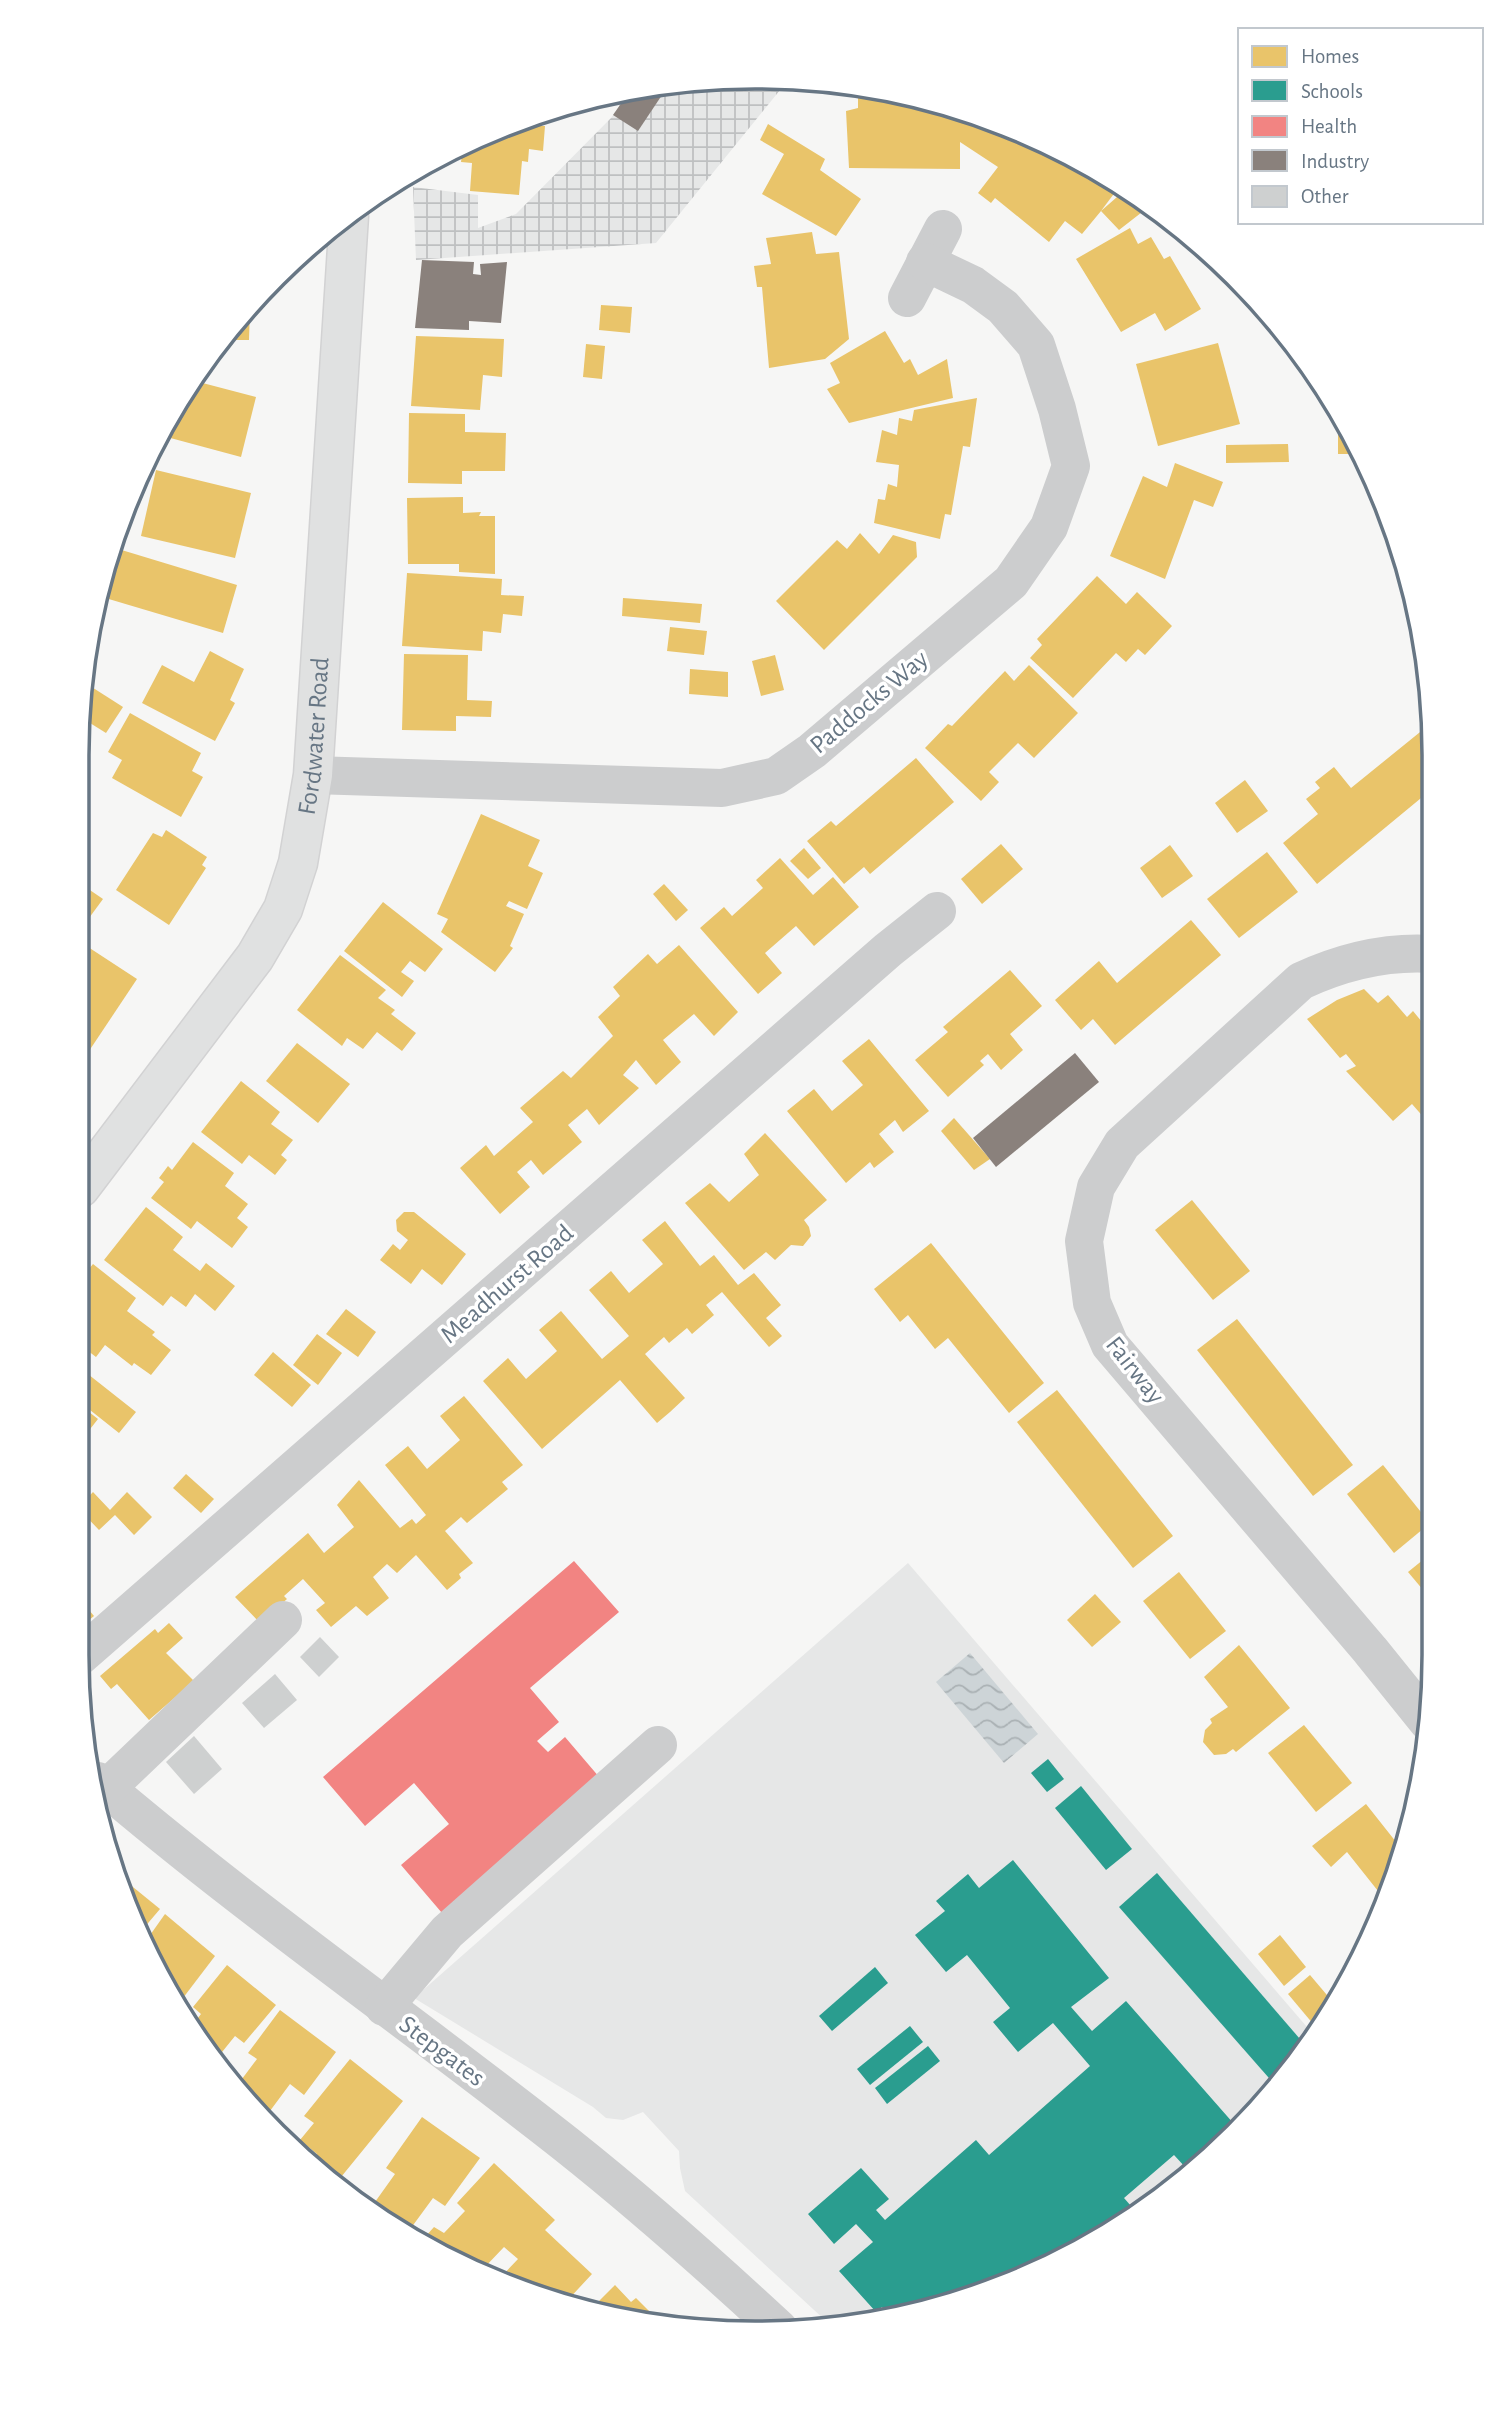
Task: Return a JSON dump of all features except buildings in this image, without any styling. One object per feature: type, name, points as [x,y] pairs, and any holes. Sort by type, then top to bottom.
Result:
[{"type":"main road","name":"Fordwater Road","points":[[89,1176],[255,957],[283,909],[298,863],[313,775],[348,228]]},
{"type":"street","points":[[907,298],[943,229]]},
{"type":"street","name":"Paddocks Way","points":[[313,775],[722,788],[776,776],[822,742],[1012,582],[1049,527],[1070,466],[1058,409],[1036,345],[1003,307],[973,285],[925,262]]},
{"type":"street","name":"Meadhurst Road","points":[[89,1648],[888,950],[937,911]]},
{"type":"street","name":"Fairway","points":[[1419,1711],[1110,1345],[1092,1303],[1084,1241],[1096,1187],[1122,1144],[1300,981],[1333,966],[1403,952],[1422,953]]},
{"type":"street","points":[[102,1784],[283,1619]]},
{"type":"street","points":[[384,2007],[447,1931],[658,1745]]},
{"type":"street","name":"Stepgates","points":[[102,1784],[196,1863],[574,2151],[685,2243],[770,2320]]},
{"type":"shaded area","points":[[780,90],[656,243],[416,260],[413,187],[478,195],[478,228],[516,214],[611,118],[621,103],[626,102],[712,91]]},
{"type":"shaded area","points":[[908,1563],[1307,2027],[1284,2060],[1227,2126],[1161,2183],[1089,2231],[1050,2252],[970,2285],[885,2308],[822,2317],[685,2191],[679,2151],[643,2112],[623,2120],[606,2118],[593,2107],[414,1998]]},
{"type":"water","points":[[970,1653],[1038,1734],[1004,1763],[936,1682]]}]
